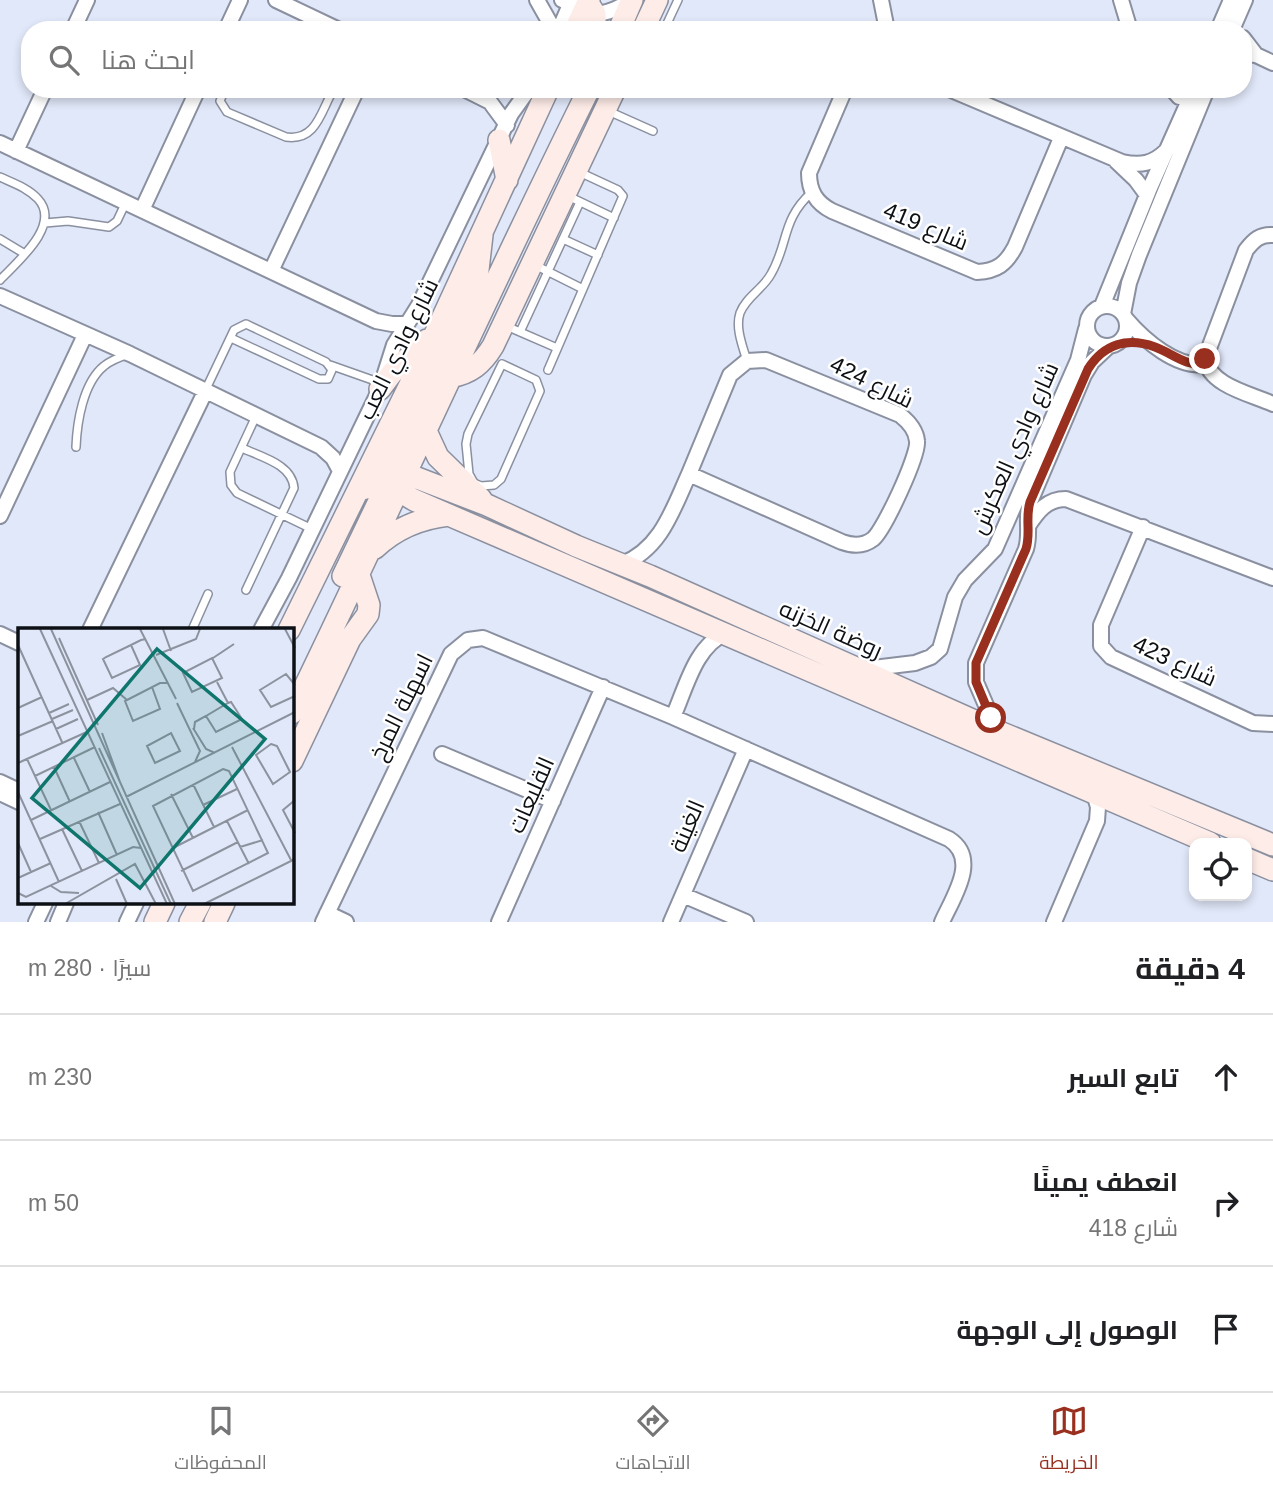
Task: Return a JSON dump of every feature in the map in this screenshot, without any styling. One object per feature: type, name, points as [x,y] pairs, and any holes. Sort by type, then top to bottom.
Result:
[{"type":"street","points":[[77,21],[87,0]]},
{"type":"street","points":[[230,21],[240,0]]},
{"type":"street","points":[[276,0],[320,21]]},
{"type":"street","points":[[537,0],[551,21]]},
{"type":"street","points":[[567,21],[581,9],[611,12],[632,0]]},
{"type":"street","points":[[623,21],[632,0]]},
{"type":"street","points":[[647,21],[657,0]]},
{"type":"street","points":[[881,0],[885,21]]},
{"type":"street","points":[[1121,0],[1127,21]]},
{"type":"street","points":[[1222,21],[1231,0]]},
{"type":"street","points":[[1238,21],[1245,0]]},
{"type":"street","points":[[1252,56],[1273,62]]},
{"type":"street","points":[[16,151],[41,98]]},
{"type":"street","points":[[142,210],[194,98]]},
{"type":"street","points":[[271,271],[353,98]]},
{"type":"street","points":[[483,98],[491,102],[518,102]]},
{"type":"street","points":[[262,628],[354,443],[380,386],[394,345],[419,305],[521,98]]},
{"type":"street","name":"شارع وادي العب","points":[[293,621],[436,332],[544,98]]},
{"type":"street","points":[[530,207],[537,167],[568,98]]},
{"type":"street","points":[[294,709],[371,551],[399,478],[426,431],[530,207],[584,98]]},
{"type":"street","points":[[450,377],[495,360],[573,199],[576,171],[611,98]]},
{"type":"street","points":[[812,192],[809,183],[811,164],[841,98]]},
{"type":"street","points":[[969,98],[1112,158],[1142,165],[1167,150]]},
{"type":"street","points":[[1102,306],[1190,98]]},
{"type":"street","points":[[997,731],[979,690],[975,671],[978,656],[1026,549],[1030,502],[1084,375],[1092,362],[1126,332],[1129,283],[1204,98]]},
{"type":"street","points":[[491,102],[503,132],[508,180]]},
{"type":"street","name":"شارع 419","points":[[812,192],[817,200],[832,211],[961,266],[977,272],[988,271],[998,268],[1015,247],[1060,138]]},
{"type":"street","points":[[0,143],[376,321],[407,324]]},
{"type":"street","points":[[1112,158],[1130,173],[1147,195]]},
{"type":"street","points":[[399,478],[396,449],[471,293],[478,270],[482,235]]},
{"type":"street","points":[[1273,235],[1262,236],[1253,241],[1246,250],[1206,353],[1206,364],[1217,379],[1273,404]]},
{"type":"street","points":[[0,296],[130,354],[321,447],[334,449],[354,443]]},
{"type":"street","points":[[1153,346],[1097,344],[1088,335],[1088,317],[1096,308],[1114,306],[1153,346],[1188,363],[1206,364]]},
{"type":"street","points":[[376,321],[394,345]]},
{"type":"street","name":"شارع وادي العكرش","points":[[857,669],[879,669],[915,663],[931,657],[940,649],[955,597],[965,580],[993,553],[1002,536],[1078,360],[1086,329]]},
{"type":"street","points":[[380,386],[436,332]]},
{"type":"street","points":[[0,516],[85,335]]},
{"type":"street","name":"شارع 424","points":[[689,474],[850,545],[867,542],[880,532],[917,451],[918,442],[912,426],[900,415],[776,362],[766,359],[747,361]]},
{"type":"street","points":[[622,564],[647,549],[663,530],[725,384],[737,368],[747,361]]},
{"type":"street","points":[[91,628],[205,392]]},
{"type":"street","points":[[426,431],[438,457],[487,505]]},
{"type":"street","points":[[321,447],[333,458],[340,471]]},
{"type":"street","points":[[363,482],[399,478]]},
{"type":"street","name":"روضة الخزنه","points":[[399,478],[487,505],[572,556],[699,621],[1198,838]]},
{"type":"street","name":"روضة الخزنه","points":[[399,478],[414,500],[572,556],[622,564],[997,731],[1273,845]]},
{"type":"street","points":[[311,674],[317,637],[325,614],[380,499],[379,491],[363,482]]},
{"type":"street","points":[[1028,526],[1044,506],[1058,499],[1066,499],[1273,578]]},
{"type":"street","points":[[371,551],[391,535],[414,523],[451,515]]},
{"type":"street","name":"شارع 423","points":[[1143,527],[1101,625],[1101,646],[1118,660],[1253,723],[1273,724]]},
{"type":"street","points":[[647,549],[645,566],[650,576]]},
{"type":"street","points":[[294,757],[351,639],[368,614],[369,604],[359,575]]},
{"type":"street","points":[[699,621],[704,648]]},
{"type":"street","points":[[673,717],[704,648],[726,633]]},
{"type":"street","points":[[0,634],[18,643]]},
{"type":"street","name":"اسهلة المرخ","points":[[325,918],[456,648],[475,639],[490,640],[603,687],[956,843],[964,856],[964,869],[942,922]]},
{"type":"street","name":"القليعات","points":[[499,922],[603,687]]},
{"type":"street","name":"الغينة","points":[[671,922],[746,749]]},
{"type":"street","points":[[442,754],[553,801]]},
{"type":"street","points":[[0,782],[18,791]]},
{"type":"street","points":[[0,793],[18,802]]},
{"type":"street","points":[[1054,922],[1097,821],[1098,807],[1094,793]]},
{"type":"street","points":[[1097,821],[1120,805]]},
{"type":"street","points":[[1252,861],[1273,870]]},
{"type":"street","points":[[683,894],[746,922]]},
{"type":"street","points":[[36,922],[45,904]]},
{"type":"street","points":[[58,922],[66,904]]},
{"type":"street","points":[[127,922],[136,904]]},
{"type":"street","points":[[155,922],[164,904]]},
{"type":"street","points":[[190,922],[199,904]]},
{"type":"street","points":[[215,922],[224,904]]},
{"type":"street","points":[[325,918],[346,922]]},
{"type":"lane","points":[[668,21],[678,0]]},
{"type":"lane","points":[[221,98],[220,101],[228,112],[291,137],[307,134],[314,128],[329,98]]},
{"type":"lane","points":[[334,98],[349,106]]},
{"type":"lane","points":[[606,109],[653,131]]},
{"type":"lane","points":[[548,370],[622,194],[576,171]]},
{"type":"lane","points":[[0,177],[26,189],[39,200],[43,207],[45,223],[40,234],[0,280]]},
{"type":"lane","points":[[747,361],[740,333],[741,312],[771,275],[789,220],[797,206],[812,192]]},
{"type":"lane","points":[[583,289],[540,268],[563,239],[573,199],[614,218]]},
{"type":"lane","points":[[45,223],[68,221],[109,227],[117,221],[125,202]]},
{"type":"lane","points":[[0,239],[24,254]]},
{"type":"lane","points":[[563,239],[598,255]]},
{"type":"lane","points":[[205,392],[238,327],[249,325],[380,386]]},
{"type":"lane","points":[[512,328],[557,348]]},
{"type":"lane","points":[[231,338],[319,379],[328,379],[332,370],[330,365]]},
{"type":"lane","points":[[76,447],[83,403],[95,376],[106,363],[130,354]]},
{"type":"lane","points":[[495,360],[536,380],[540,391],[501,479],[494,485],[481,486],[474,483],[470,477],[466,439],[495,360]]},
{"type":"lane","points":[[256,416],[230,472],[233,490],[312,530]]},
{"type":"lane","points":[[242,448],[285,469],[292,478],[293,494],[246,590]]},
{"type":"lane","points":[[193,628],[208,594]]},
{"type":"route","points":[[991,718],[976,682],[976,663],[1026,549],[1029,534],[1027,510],[1084,375],[1103,351],[1118,343],[1153,346],[1192,364],[1206,364],[1205,359]]}]
